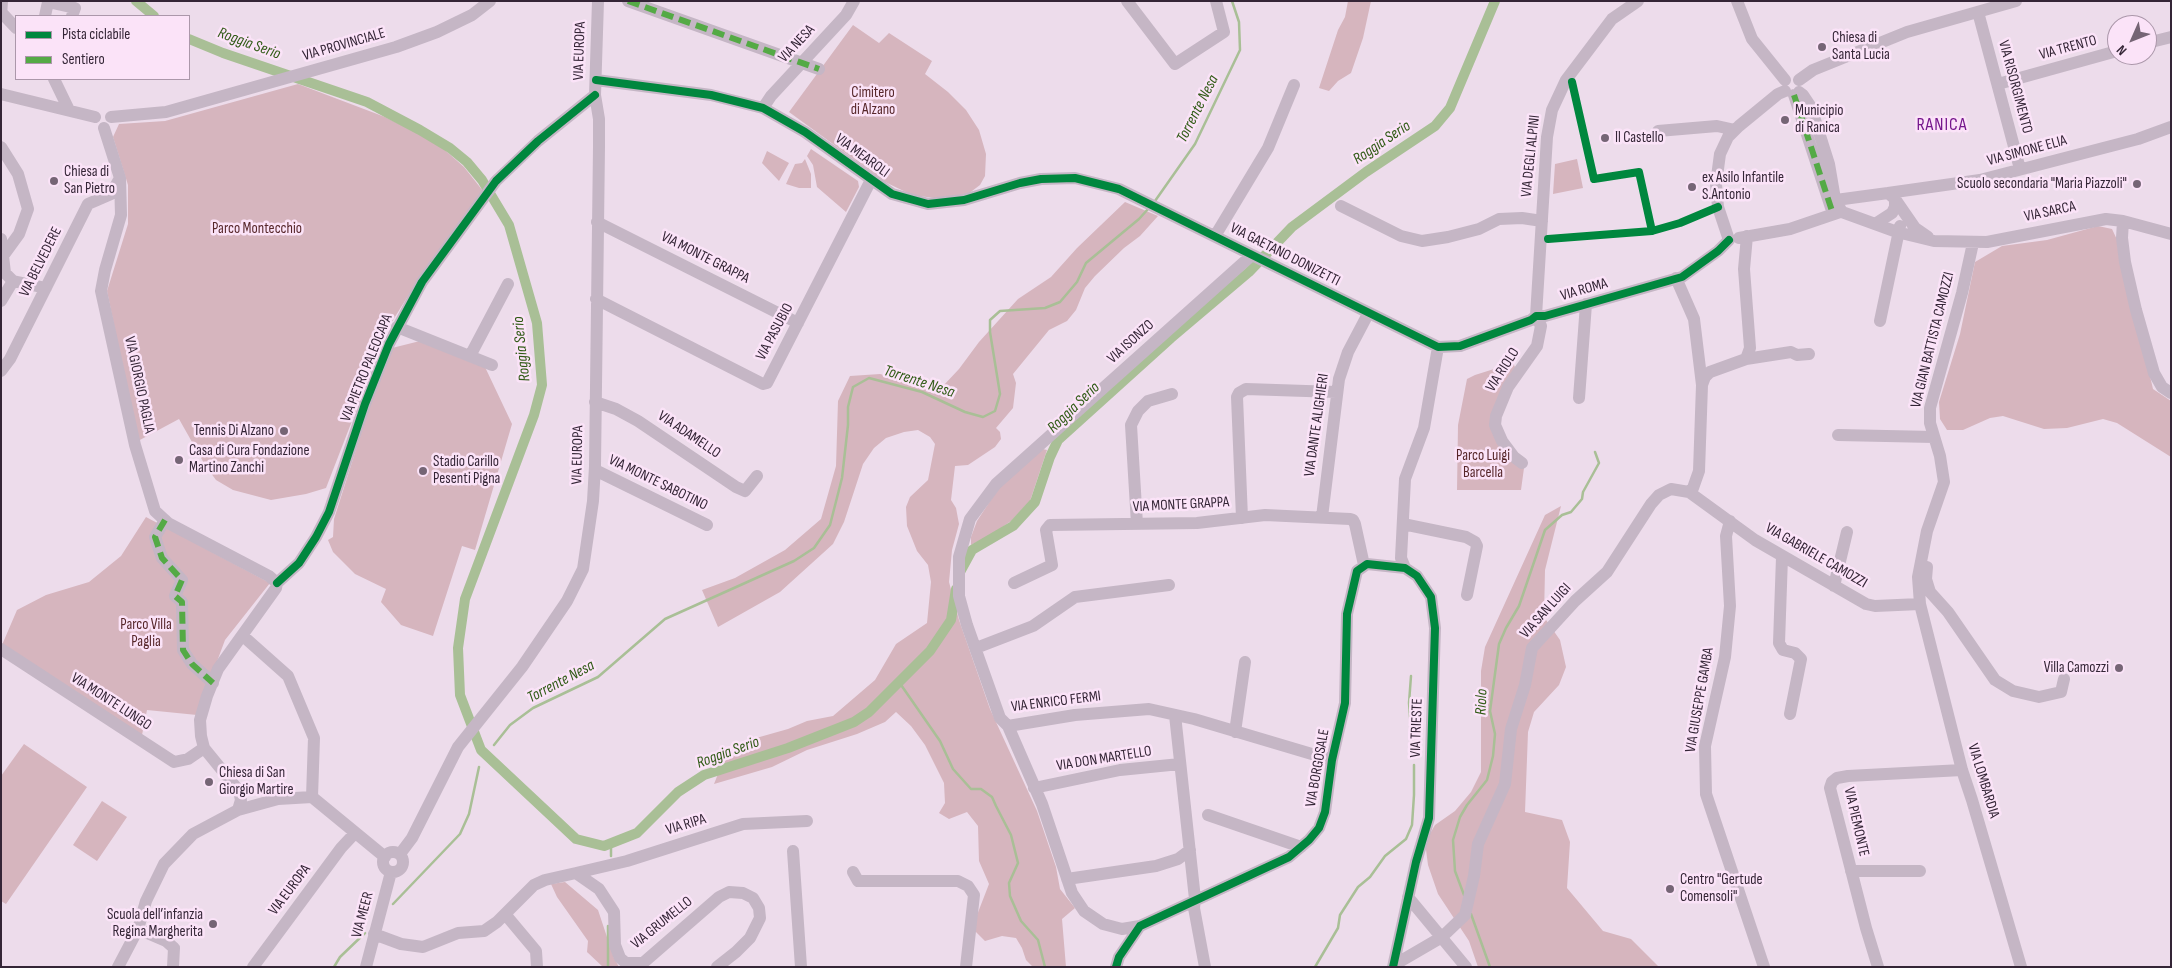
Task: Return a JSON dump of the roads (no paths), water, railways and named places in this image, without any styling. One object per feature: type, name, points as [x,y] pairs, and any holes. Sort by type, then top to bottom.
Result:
[{"type":"street","points":[[2,1],[8,19]]},
{"type":"street","name":"VIA PROVINCIALE","points":[[69,110],[95,116],[103,111],[108,113],[107,122],[166,112],[396,47],[438,32],[472,15],[490,1]]},
{"type":"street","name":"VIA EUROPA","points":[[400,854],[412,838],[452,757],[467,734],[522,667],[544,636],[567,601],[583,568],[594,501],[595,470],[599,119],[595,94],[598,1]]},
{"type":"street","points":[[628,1],[819,68]]},
{"type":"street","name":"VIA NESA","points":[[763,108],[771,96],[846,14],[854,1]]},
{"type":"street","points":[[1127,1],[1175,64],[1224,32],[1216,1]]},
{"type":"street","name":"VIA DEGLI ALPINI","points":[[1536,316],[1547,137],[1552,110],[1566,80],[1612,19],[1638,1]]},
{"type":"street","points":[[1736,1],[1752,40],[1792,88],[1803,95],[1811,107],[1829,164],[1837,209]]},
{"type":"street","points":[[1729,240],[1718,207],[1716,184],[1720,154],[1728,137],[1778,94],[1792,88],[1813,70],[1907,32],[2016,1]]},
{"type":"street","points":[[45,15],[48,2],[75,8],[72,15]]},
{"type":"street","name":"VIA RISORGIMENTO","points":[[1978,12],[2020,169]]},
{"type":"street","points":[[2157,40],[2171,37]]},
{"type":"street","name":"VIA TRENTO","points":[[1998,84],[2107,54]]},
{"type":"street","points":[[54,80],[69,110]]},
{"type":"street","name":"VIA MEAROLI","points":[[596,80],[711,95],[763,108],[805,132],[892,194],[928,204],[964,200],[1020,183],[1041,179],[1075,178],[1119,189]]},
{"type":"street","points":[[1215,236],[1268,148],[1294,85]]},
{"type":"street","points":[[1,94],[69,110]]},
{"type":"street","name":"VIA PIETRO PALEOCAPA","points":[[238,810],[239,791],[204,748],[200,736],[200,720],[218,669],[276,588],[277,583],[299,563],[316,538],[328,512],[365,404],[397,327],[422,282],[496,181],[538,141],[595,94]]},
{"type":"street","name":"VIA GIORGIO PAGLIA","points":[[107,122],[120,178],[122,215],[105,270],[101,291],[135,445],[155,511],[165,520],[270,576],[277,583]]},
{"type":"street","points":[[1658,131],[1716,126],[1735,130]]},
{"type":"street","name":"VIA SIMONE ELIA","points":[[1729,240],[1788,229],[1837,209],[1891,196],[1980,180],[2138,140],[2171,128]]},
{"type":"street","points":[[1,147],[18,174],[28,209],[19,234],[3,256]]},
{"type":"street","name":"VIA BELVEDERE","points":[[1,371],[10,359],[88,204],[111,194],[120,178]]},
{"type":"street","name":"VIA PASUBIO","points":[[596,299],[763,384],[767,383],[871,180]]},
{"type":"street","name":"VIA GAETANO DONIZETTI","points":[[1119,189],[1438,347]]},
{"type":"street","points":[[1891,196],[1915,228],[1934,240]]},
{"type":"street","points":[[1875,224],[1892,213],[1895,207],[1891,196]]},
{"type":"street","points":[[1341,206],[1401,236],[1422,241],[1479,229],[1499,219],[1522,218],[1542,222]]},
{"type":"street","name":"VIA SARCA","points":[[1837,209],[1898,232],[1934,240],[1973,243],[2093,220],[2123,221],[2171,234]]},
{"type":"street","points":[[1880,321],[1898,232],[1905,216]]},
{"type":"street","points":[[2123,221],[2122,238],[2125,262],[2136,310],[2154,373],[2162,387],[2171,393]]},
{"type":"street","name":"VIA MONTE GRAPPA","points":[[597,222],[798,323]]},
{"type":"street","points":[[1746,359],[1750,348],[1744,268],[1747,236]]},
{"type":"street","points":[[1,239],[6,273],[13,281],[46,288]]},
{"type":"street","name":"VIA ROMA","points":[[1438,347],[1460,346],[1531,320],[1536,316],[1545,316],[1682,276],[1718,251],[1729,240]]},
{"type":"street","name":"VIA GIAN BATTISTA CAMOZZI","points":[[1920,604],[1918,577],[1926,531],[1944,482],[1940,456],[1930,424],[1930,408],[1962,293],[1973,243]]},
{"type":"street","name":"VIA ISONZO","points":[[976,648],[959,596],[959,557],[970,519],[996,484],[1252,255]]},
{"type":"street","points":[[1676,278],[1694,319],[1702,385],[1699,470],[1694,488],[1689,492]]},
{"type":"street","points":[[1,301],[13,281]]},
{"type":"street","points":[[470,356],[508,284]]},
{"type":"street","points":[[1579,398],[1586,304]]},
{"type":"street","name":"VIA DANTE ALIGHIERI","points":[[1322,517],[1336,392],[1348,352],[1368,314]]},
{"type":"street","name":"VIA RIOLO","points":[[1522,463],[1514,458],[1502,441],[1495,425],[1496,416],[1508,387],[1537,346],[1541,326],[1536,316]]},
{"type":"street","points":[[397,327],[492,364]]},
{"type":"street","points":[[1364,564],[1405,568],[1401,558],[1405,479],[1424,428],[1438,347]]},
{"type":"street","points":[[1702,385],[1705,377],[1710,372],[1746,359],[1791,352],[1797,355],[1808,354]]},
{"type":"street","points":[[1699,363],[1710,372]]},
{"type":"street","points":[[1242,518],[1237,397],[1239,393],[1246,389],[1336,392]]},
{"type":"street","points":[[1137,524],[1131,425],[1138,411],[1148,400],[1172,394]]},
{"type":"street","name":"VIA ADAMELLO","points":[[595,402],[616,409],[638,421],[736,488],[745,491],[757,476]]},
{"type":"street","points":[[1838,435],[1934,437]]},
{"type":"street","name":"VIA MONTE SABOTINO","points":[[595,470],[707,525]]},
{"type":"street","name":"VIA SAN LUIGI","points":[[1394,966],[1442,937],[1465,913],[1478,844],[1505,784],[1511,729],[1525,685],[1532,648],[1575,601],[1607,572],[1651,504],[1659,495],[1671,489],[1689,492]]},
{"type":"street","name":"VIA GABRIELE CAMOZZI","points":[[1689,492],[1782,557],[1866,604],[1875,606],[1920,604]]},
{"type":"street","name":"VIA MONTE GRAPPA","points":[[1014,583],[1052,565],[1046,530],[1050,525],[1197,523],[1265,514],[1353,520],[1360,540],[1364,564]]},
{"type":"street","points":[[165,520],[155,537],[162,558],[182,580],[175,596],[182,602],[183,650],[192,664],[212,683]]},
{"type":"street","name":"VIA GIUSEPPE GAMBA","points":[[1730,521],[1726,536],[1730,606],[1725,657],[1706,746],[1706,794],[1764,967]]},
{"type":"street","points":[[1402,524],[1466,537],[1475,542],[1477,546],[1467,595]]},
{"type":"street","name":"VIA GIAN BATTISTA CAMOZZI","points":[[1926,531],[1930,541],[1926,579],[1930,592],[1948,612],[1995,680],[2013,691],[2039,697],[2061,692],[2064,679]]},
{"type":"street","points":[[1834,586],[1847,532]]},
{"type":"street","points":[[1782,557],[1778,643],[1783,650],[1795,653],[1801,659],[1790,714]]},
{"type":"street","name":"VIA BORGOSALE","points":[[1118,962],[1140,926],[1195,899],[1269,868],[1302,847],[1319,828],[1325,812],[1332,760],[1345,703],[1347,614],[1357,571],[1364,564]]},
{"type":"street","name":"VIA TRIESTE","points":[[1394,966],[1408,897],[1430,818],[1435,628],[1432,597],[1417,576],[1405,568]]},
{"type":"street","points":[[976,648],[1033,626],[1075,597],[1169,585]]},
{"type":"street","name":"VIA LOMBARDIA","points":[[1920,604],[1962,770],[2021,967]]},
{"type":"street","points":[[242,636],[288,676],[314,738],[312,797]]},
{"type":"street","name":"VIA ENRICO FERMI","points":[[976,648],[1000,718],[1008,726],[1126,710],[1149,709],[1332,760]]},
{"type":"street","name":"VIA MONTE LUNGO","points":[[1,649],[174,762],[188,759],[204,748]]},
{"type":"street","points":[[1235,732],[1245,662]]},
{"type":"street","points":[[1175,715],[1195,899],[1194,908],[1205,967]]},
{"type":"street","points":[[1008,726],[1042,804],[1072,893],[1084,911],[1103,924],[1122,929],[1140,926]]},
{"type":"street","name":"VIA DON MARTELLO","points":[[1034,788],[1120,770],[1180,764]]},
{"type":"street","name":"VIA PIEMONTE","points":[[1878,967],[1830,788],[1832,782],[1837,778],[1848,776],[1962,770]]},
{"type":"street","points":[[118,967],[138,928],[146,901],[164,864],[192,834],[238,810],[278,799],[312,797],[385,857]]},
{"type":"street","points":[[1208,815],[1302,847]]},
{"type":"street","name":"VIA RIPA","points":[[576,873],[627,861],[742,824],[806,821]]},
{"type":"street","name":"VIA EUROPA","points":[[253,967],[341,848],[355,833]]},
{"type":"street","points":[[1067,879],[1156,866],[1178,859],[1190,850]]},
{"type":"street","points":[[793,851],[801,967]]},
{"type":"street","points":[[390,853],[400,854],[403,860],[403,867],[398,872],[391,872],[384,866],[385,857],[390,853]]},
{"type":"street","points":[[1851,871],[1920,871]]},
{"type":"street","name":"VIA MEER","points":[[366,967],[391,872]]},
{"type":"street","points":[[854,872],[858,880],[958,881],[968,886],[974,895],[966,967]]},
{"type":"street","points":[[374,934],[401,944],[423,947],[458,933],[489,929],[534,885],[545,880],[576,873]]},
{"type":"street","name":"VIA GRUMELLO","points":[[576,873],[600,889],[614,912],[615,945],[620,958],[626,963],[643,963],[729,892],[743,893],[753,898],[759,908],[760,918],[750,938],[717,967]]},
{"type":"street","points":[[1408,897],[1466,967]]},
{"type":"street","points":[[505,914],[536,951],[536,967]]},
{"type":"street","name":"VIA BORGOSALE","points":[[1112,927],[1121,946],[1118,962]]},
{"type":"street","points":[[138,928],[166,941],[174,948],[173,967]]},
{"type":"waterway","name":"Roggia Serio","points":[[136,1],[153,15]]},
{"type":"waterway","name":"Torrente Nesa","points":[[1155,201],[1195,144],[1240,50],[1239,22],[1232,1]]},
{"type":"waterway","name":"Roggia Serio","points":[[960,572],[972,550],[1013,526],[1035,502],[1050,457],[1058,440],[1171,338],[1249,272],[1292,227],[1366,172],[1435,126],[1450,108],[1495,1]]},
{"type":"waterway","name":"Roggia Serio","points":[[190,39],[223,53],[367,102],[420,130],[450,148],[467,162],[482,180],[509,225],[537,323],[542,385],[534,415],[465,599],[458,648],[460,695],[481,750],[576,839],[604,846],[637,833],[678,792],[704,775],[788,748],[854,722],[869,712],[930,651],[951,620],[956,589]]},
{"type":"waterway","name":"Torrente Nesa","points":[[494,745],[510,725],[533,708],[598,677],[665,619],[794,561],[814,548],[830,525],[842,478],[848,425],[848,407],[853,387],[869,378],[922,392],[965,412],[983,417],[995,411],[1000,394],[990,332],[990,320],[1000,311],[1045,308],[1060,302],[1077,282],[1086,263],[1139,219],[1148,209]]},
{"type":"waterway","name":"Riolo","points":[[1464,895],[1455,871],[1453,840],[1460,817],[1487,780],[1493,756],[1495,734],[1490,711],[1499,644],[1519,606],[1545,530],[1562,515],[1571,512],[1582,499],[1583,492],[1599,463],[1595,452]]},
{"type":"waterway","points":[[1411,676],[1409,703],[1413,755]]},
{"type":"waterway","points":[[899,682],[940,741],[953,769],[971,789],[981,789],[992,797],[1011,835],[1018,863],[1009,883],[1010,896],[1021,921],[1038,940],[1045,967]]},
{"type":"waterway","points":[[1315,967],[1338,928],[1340,915],[1358,887],[1370,877],[1385,856],[1406,839],[1412,825],[1414,765]]},
{"type":"waterway","name":"Torrente Nesa","points":[[393,904],[460,834],[469,814],[479,767]]},
{"type":"waterway","points":[[611,844],[611,856]]},
{"type":"waterway","name":"Riolo","points":[[1471,914],[1490,967]]},
{"type":"waterway","points":[[608,926],[608,967]]},
{"type":"waterway","name":"Torrente Nesa","points":[[334,967],[340,957],[365,933]]},
{"type":"place","name":"Chiesa di Santa Lucia","points":[[1822,47]]},
{"type":"place","name":"Municipio di Ranica","points":[[1785,120]]},
{"type":"place","name":"Il Castello","points":[[1605,138]]},
{"type":"place","name":"Chiesa di San Pietro","points":[[54,181]]},
{"type":"place","name":"Scuolo secondaria \"Maria Piazzoli\"","points":[[2137,184]]},
{"type":"place","name":"ex Asilo Infantile S.Antonio","points":[[1692,187]]},
{"type":"place","name":"Tennis Di Alzano","points":[[284,431]]},
{"type":"place","name":"Casa di Cura Fondazione Martino Zanchi","points":[[179,460]]},
{"type":"place","name":"Stadio Carillo Pesenti Pigna","points":[[423,471]]},
{"type":"place","name":"Villa Camozzi","points":[[2119,668]]},
{"type":"place","name":"Chiesa di San Giorgio Martire","points":[[209,782]]},
{"type":"place","name":"Centro \"Gertude Comensoli\"","points":[[1670,889]]},
{"type":"place","name":"Scuola dell’infanzia Regina Margherita","points":[[213,924]]},
{"type":"district","name":"RANICA","points":[[1942,125]]},
{"type":"park label","name":"Cimitero di Alzano","points":[[873,102]]},
{"type":"park label","name":"Parco Montecchio","points":[[257,229]]},
{"type":"park label","name":"Parco Luigi Barcella","points":[[1483,464]]},
{"type":"park label","name":"Parco Villa Paglia","points":[[146,634]]}]
